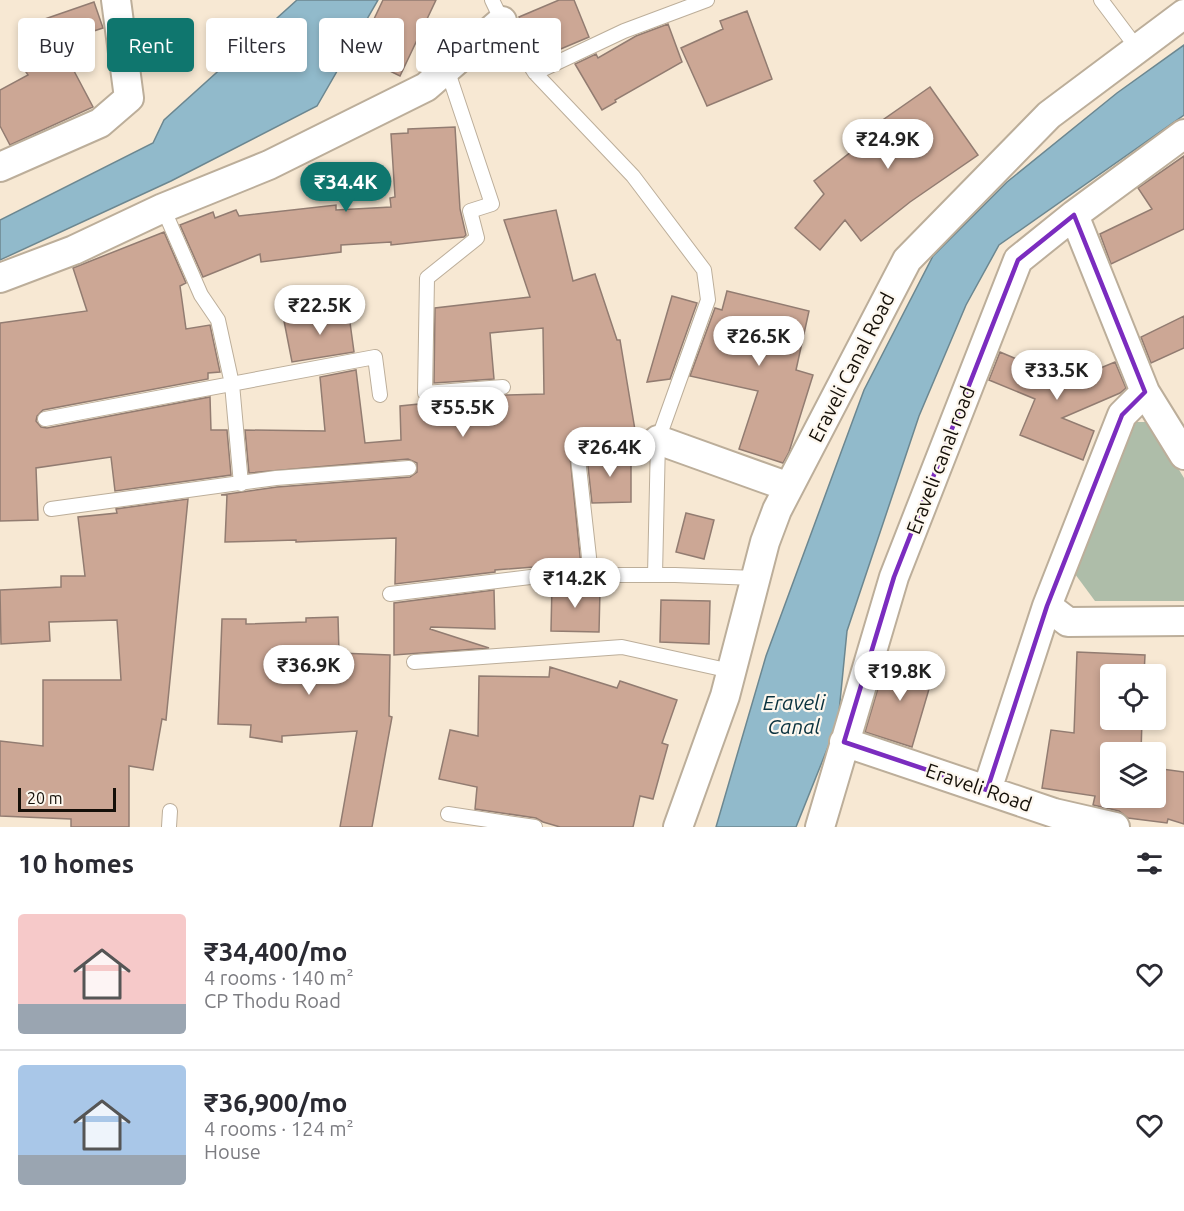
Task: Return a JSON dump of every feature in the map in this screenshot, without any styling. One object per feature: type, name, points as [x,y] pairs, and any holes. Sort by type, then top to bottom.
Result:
[{"type":"street","points":[[0,167],[100,123],[129,98],[116,0]]},
{"type":"street","name":"Eraveli Canal Road","points":[[678,827],[725,696],[756,578],[777,510],[907,260],[1049,115],[1184,14]]},
{"type":"street","points":[[0,278],[74,250],[163,208],[279,159],[426,87],[444,72]]},
{"type":"street","name":"Eraveli canal road","points":[[820,827],[894,577],[1018,260],[1074,215],[1184,134]]},
{"type":"street","points":[[1074,215],[1145,392],[1184,455]]},
{"type":"street","points":[[987,790],[1047,606],[1122,415],[1145,392]]},
{"type":"street","points":[[658,440],[789,487]]},
{"type":"street","points":[[1047,606],[1068,622],[1184,621]]},
{"type":"street","name":"Eraveli Road","points":[[844,742],[1054,813],[1115,827]]},
{"type":"lane","points":[[535,73],[624,31],[707,0]]},
{"type":"lane","points":[[1101,0],[1137,48]]},
{"type":"lane","points":[[497,11],[535,73],[633,176],[704,270],[708,300],[658,440],[655,575]]},
{"type":"lane","points":[[448,72],[492,204],[470,211],[477,238],[428,278],[425,393],[503,387]]},
{"type":"lane","points":[[163,208],[201,295],[218,320],[232,384],[241,484]]},
{"type":"lane","points":[[45,419],[375,357],[380,395]]},
{"type":"lane","points":[[591,575],[577,449],[658,440]]},
{"type":"lane","points":[[51,509],[276,478],[409,468]]},
{"type":"lane","points":[[390,594],[547,575],[756,578]]},
{"type":"lane","points":[[414,662],[622,647],[731,671]]},
{"type":"lane","points":[[169,827],[170,811]]},
{"type":"lane","points":[[448,814],[535,827]]},
{"type":"highlighted area","points":[[1074,215],[1145,392],[1122,415],[1047,606],[987,790],[844,742],[894,577],[1018,260]]},
{"type":"green space","points":[[1133,422],[1150,422],[1184,478],[1184,601],[1095,601],[1075,574]]},
{"type":"water","points":[[297,0],[378,0],[368,18],[319,18],[319,72],[337,72],[317,106],[171,181],[0,260],[0,220],[153,143],[164,120],[217,72],[307,72],[307,18],[277,18]]},
{"type":"water","name":"Eraveli Canal","points":[[1184,45],[1184,115],[999,245],[966,305],[919,416],[847,631],[838,722],[796,827],[716,827],[766,656],[864,390],[933,256],[1007,182],[1117,93]]},
{"type":"building","points":[[383,0],[436,0],[427,18],[416,18],[416,42],[404,68],[404,18],[374,18]]},
{"type":"building","points":[[559,0],[574,0],[589,37],[561,49],[561,18],[519,17]]},
{"type":"building","points":[[94,2],[103,28],[95,31],[95,18],[48,18]]},
{"type":"building","points":[[747,11],[772,79],[707,106],[681,48],[723,29],[720,21]]},
{"type":"building","points":[[668,24],[682,62],[615,100],[616,102],[602,110],[575,64],[596,54],[598,58],[636,36]]},
{"type":"building","points":[[26,72],[75,72],[93,107],[10,145],[0,126],[0,90],[28,75]]},
{"type":"building","points":[[930,87],[978,155],[910,202],[861,241],[845,220],[820,250],[795,228],[824,194],[814,181],[880,129],[877,124]]},
{"type":"building","points":[[455,127],[460,209],[466,235],[464,237],[391,245],[391,242],[341,245],[341,252],[261,262],[260,254],[203,277],[180,225],[213,212],[215,218],[236,210],[239,216],[336,205],[336,210],[391,207],[390,198],[395,197],[391,134],[408,133],[408,129]]},
{"type":"building","points":[[1184,156],[1184,229],[1111,264],[1100,234],[1152,209],[1138,188]]},
{"type":"building","points":[[556,210],[573,281],[595,274],[617,340],[620,340],[635,430],[631,430],[631,434],[575,440],[569,446],[581,566],[495,570],[495,572],[395,584],[396,538],[225,542],[227,495],[221,495],[277,487],[410,477],[417,472],[417,463],[408,459],[249,473],[245,430],[325,431],[320,377],[356,370],[365,443],[401,440],[400,406],[506,395],[544,394],[543,328],[490,333],[494,379],[434,383],[435,308],[530,297],[504,220]]},
{"type":"building","points":[[164,232],[186,283],[180,286],[186,329],[210,325],[220,372],[208,373],[208,379],[43,410],[37,416],[36,421],[41,427],[47,428],[210,397],[211,430],[227,430],[231,475],[115,491],[111,457],[36,468],[38,520],[0,521],[0,323],[87,311],[73,268]]},
{"type":"building","points":[[727,291],[809,311],[796,370],[813,375],[789,452],[783,463],[739,449],[758,391],[690,376],[715,308],[722,310]]},
{"type":"building","points":[[672,296],[697,303],[670,379],[647,382]]},
{"type":"building","points":[[348,308],[354,352],[292,362],[284,321]]},
{"type":"building","points":[[1184,316],[1184,348],[1151,363],[1141,337]]},
{"type":"building","points":[[1000,352],[1069,381],[1115,362],[1126,388],[1120,393],[1062,418],[1094,431],[1083,460],[1020,435],[1035,399],[989,380]]},
{"type":"building","points":[[631,452],[631,502],[592,503],[587,457]]},
{"type":"building","points":[[188,499],[166,720],[162,719],[153,770],[129,766],[129,827],[71,827],[71,819],[0,816],[0,741],[43,746],[43,680],[121,680],[117,620],[49,622],[50,641],[1,644],[0,590],[61,587],[61,576],[85,576],[78,517],[117,513],[116,509]]},
{"type":"building","points":[[686,513],[714,520],[704,559],[676,552]]},
{"type":"building","points":[[552,584],[583,584],[583,590],[600,590],[599,632],[551,631]]},
{"type":"building","points":[[494,590],[495,629],[431,627],[430,629],[489,648],[394,655],[394,603]]},
{"type":"building","points":[[661,600],[710,601],[709,644],[660,642]]},
{"type":"building","points":[[338,617],[339,653],[390,655],[389,716],[392,717],[372,827],[340,827],[357,731],[282,736],[282,742],[250,737],[251,725],[218,724],[222,619],[246,619],[246,624],[306,622],[306,618]]},
{"type":"building","points":[[1077,652],[1145,655],[1145,664],[1100,664],[1100,730],[1142,730],[1141,742],[1100,742],[1100,807],[1093,805],[1095,796],[1042,788],[1051,730],[1074,733]]},
{"type":"building","points":[[887,658],[934,672],[912,747],[865,732]]},
{"type":"building","points":[[550,667],[617,688],[620,681],[677,700],[662,743],[668,745],[653,799],[640,796],[633,827],[560,827],[536,818],[475,809],[477,787],[439,779],[450,730],[478,736],[479,676],[549,677]]},
{"type":"building","points":[[1166,770],[1184,772],[1184,824],[1168,819],[1167,823],[1128,818],[1119,811],[1106,808],[1166,808]]}]
